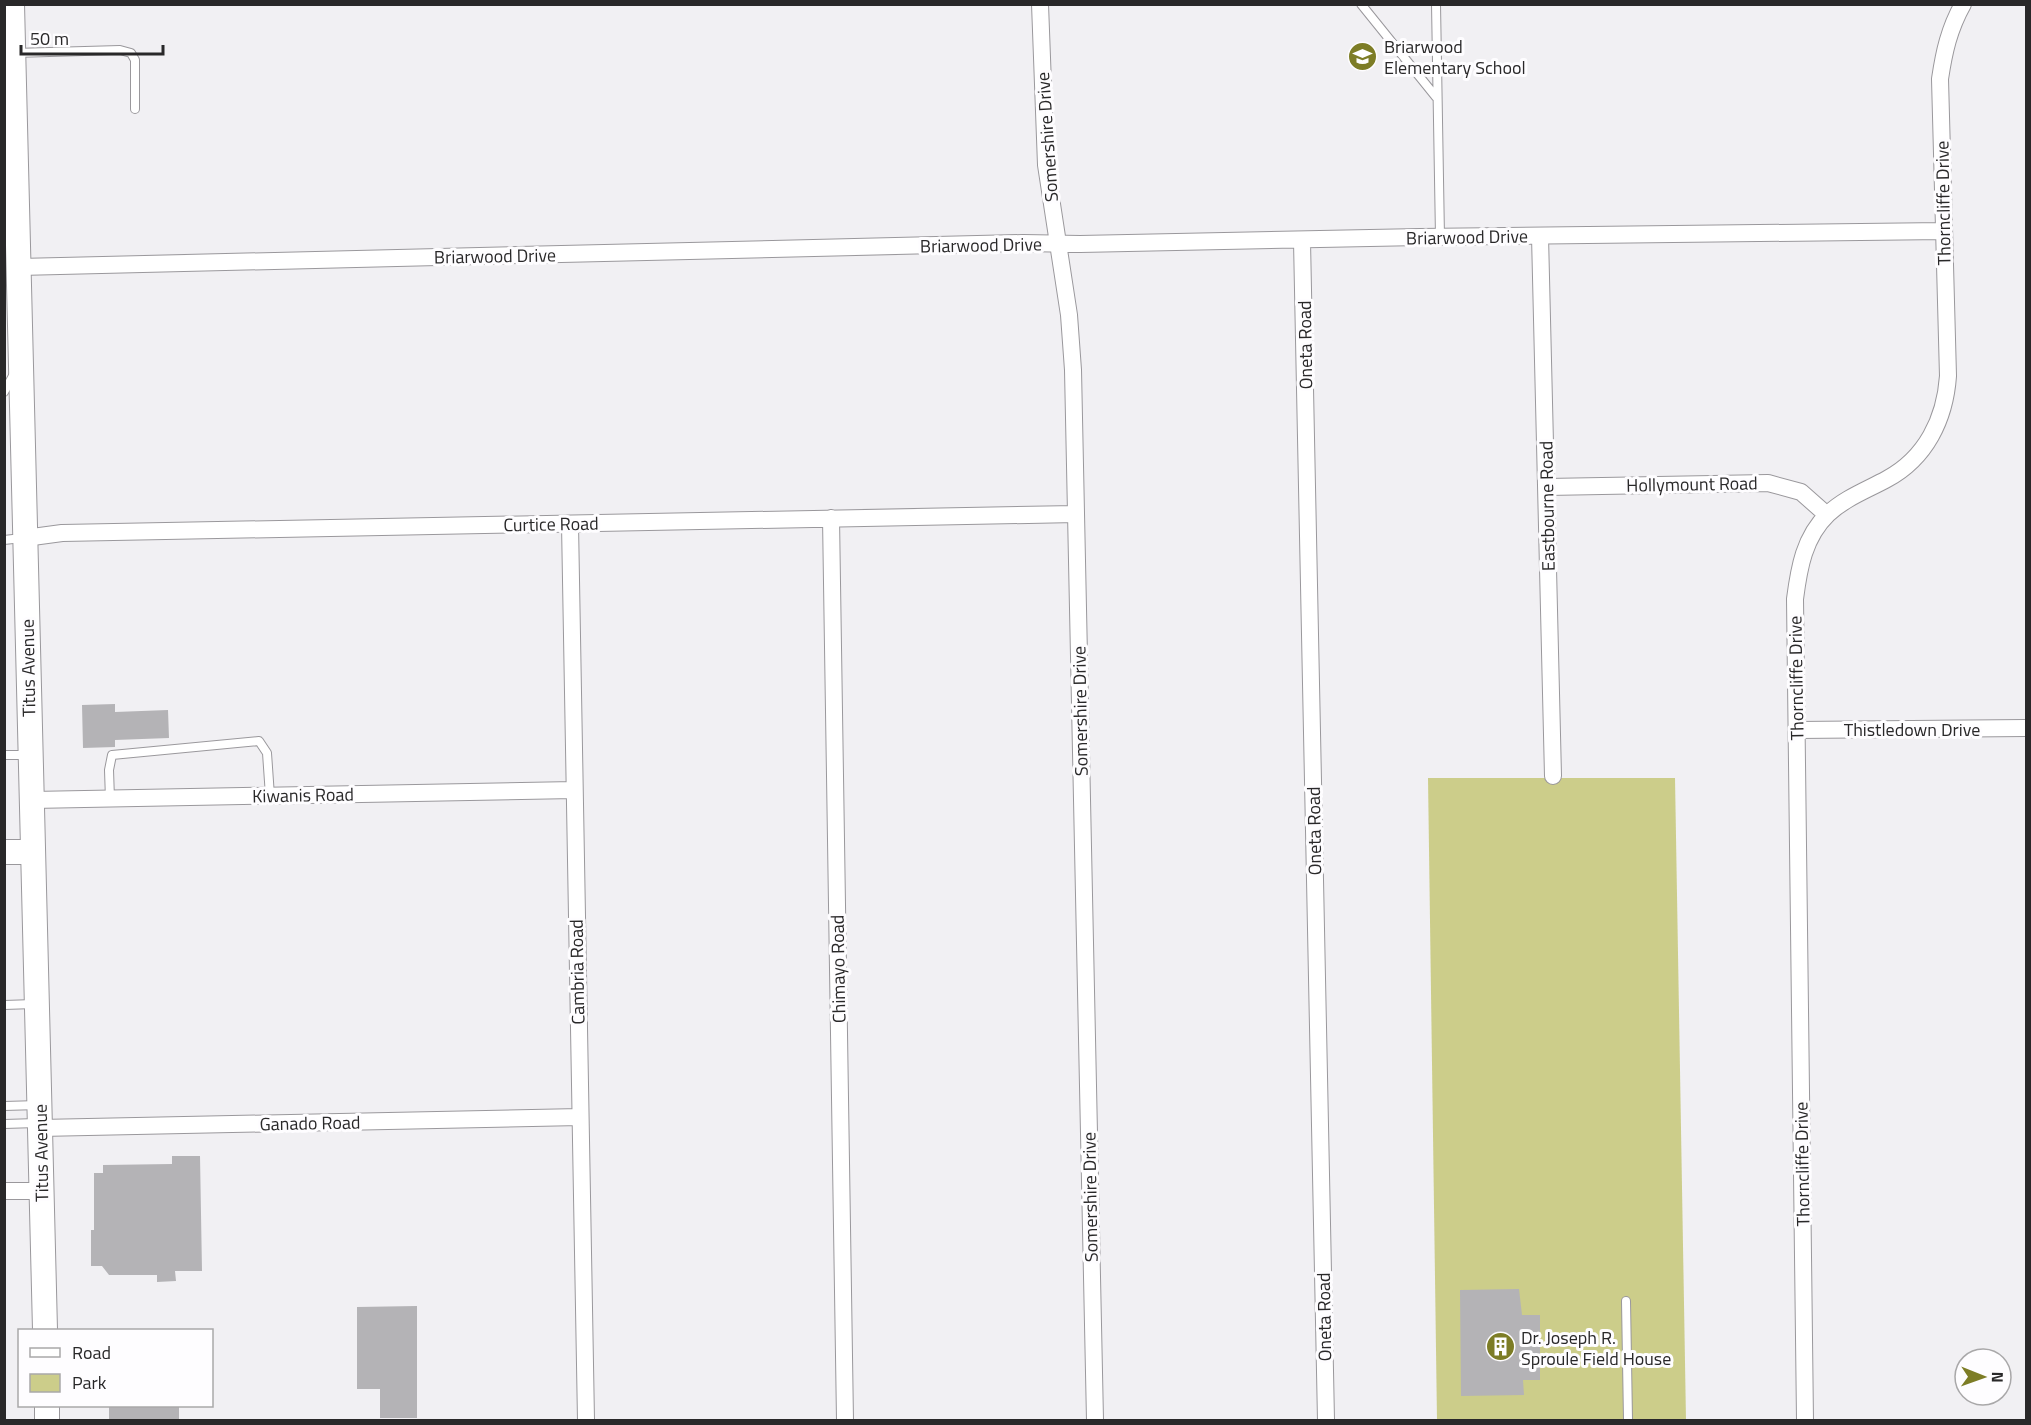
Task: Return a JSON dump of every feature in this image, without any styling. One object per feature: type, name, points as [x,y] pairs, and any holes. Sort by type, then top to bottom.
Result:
[{"type":"main road","name":"Titus Avenue","points":[[12,4],[11,208],[16,256],[21,360],[15,539],[31,755],[45,1329]]},
{"type":"main road","points":[[4,852],[33,852]]},
{"type":"street","name":"Somershire Drive","points":[[1040,4],[1046,165],[1069,315],[1074,370],[1095,1420]]},
{"type":"street","name":"Thorncliffe Drive","points":[[1805,1420],[1795,599],[1799,564],[1811,537],[1827,515],[1847,499],[1889,478],[1926,446],[1940,418],[1947,394],[1940,79],[1944,47],[1963,4]]},
{"type":"street","name":"Briarwood Drive","points":[[16,256],[1943,231]]},
{"type":"street","name":"Eastbourne Road","points":[[1540,236],[1553,776]]},
{"type":"street","name":"Oneta Road","points":[[1302,241],[1326,1420]]},
{"type":"street","name":"Hollymount Road","points":[[1547,487],[1768,483],[1801,492],[1827,515]]},
{"type":"street","name":"Curtice Road","points":[[15,539],[62,533],[1076,513]]},
{"type":"street","name":"Chimayo Road","points":[[831,518],[845,1420]]},
{"type":"street","name":"Cambria Road","points":[[570,524],[586,1420]]},
{"type":"street","name":"Thistledown Drive","points":[[1797,729],[2026,728]]},
{"type":"street","name":"Kiwanis Road","points":[[32,800],[574,790]]},
{"type":"street","name":"Ganado Road","points":[[40,1119],[580,1117]]},
{"type":"street","points":[[4,1191],[41,1191]]},
{"type":"lane","points":[[1361,4],[1437,97]]},
{"type":"lane","points":[[1436,4],[1440,237]]},
{"type":"lane","points":[[11,50],[120,50],[130,53],[135,60],[135,109]]},
{"type":"lane","points":[[4,392],[21,360]]},
{"type":"lane","points":[[110,799],[109,770],[112,755],[259,741],[267,753],[270,796]]},
{"type":"lane","points":[[4,755],[31,755]]},
{"type":"lane","points":[[4,1005],[37,1004]]},
{"type":"lane","points":[[4,1106],[40,1119]]},
{"type":"lane","points":[[4,1124],[40,1119]]},
{"type":"lane","points":[[1626,1300],[1628,1420]]},
{"type":"green space","points":[[1428,778],[1675,778],[1686,1420],[1437,1420]]},
{"type":"building","points":[[115,704],[115,712],[168,710],[169,738],[115,740],[115,747],[83,748],[82,705]]},
{"type":"building","points":[[172,1156],[200,1156],[202,1271],[175,1271],[176,1281],[157,1282],[157,1275],[109,1275],[102,1266],[91,1266],[91,1230],[94,1230],[94,1173],[103,1173],[103,1165],[172,1164]]},
{"type":"building","name":"Dr. Joseph R. Sproule Field House","points":[[1519,1289],[1522,1315],[1540,1315],[1540,1380],[1523,1380],[1524,1395],[1461,1396],[1460,1290]]},
{"type":"building","points":[[417,1306],[417,1418],[380,1418],[380,1389],[357,1389],[357,1307]]},
{"type":"building","points":[[109,1407],[179,1407],[179,1420],[109,1420]]},
{"type":"place","name":"Briarwood Elementary School","points":[[1363,56]]},
{"type":"place","name":"Dr. Joseph R. Sproule Field House","points":[[1500,1347]]}]
